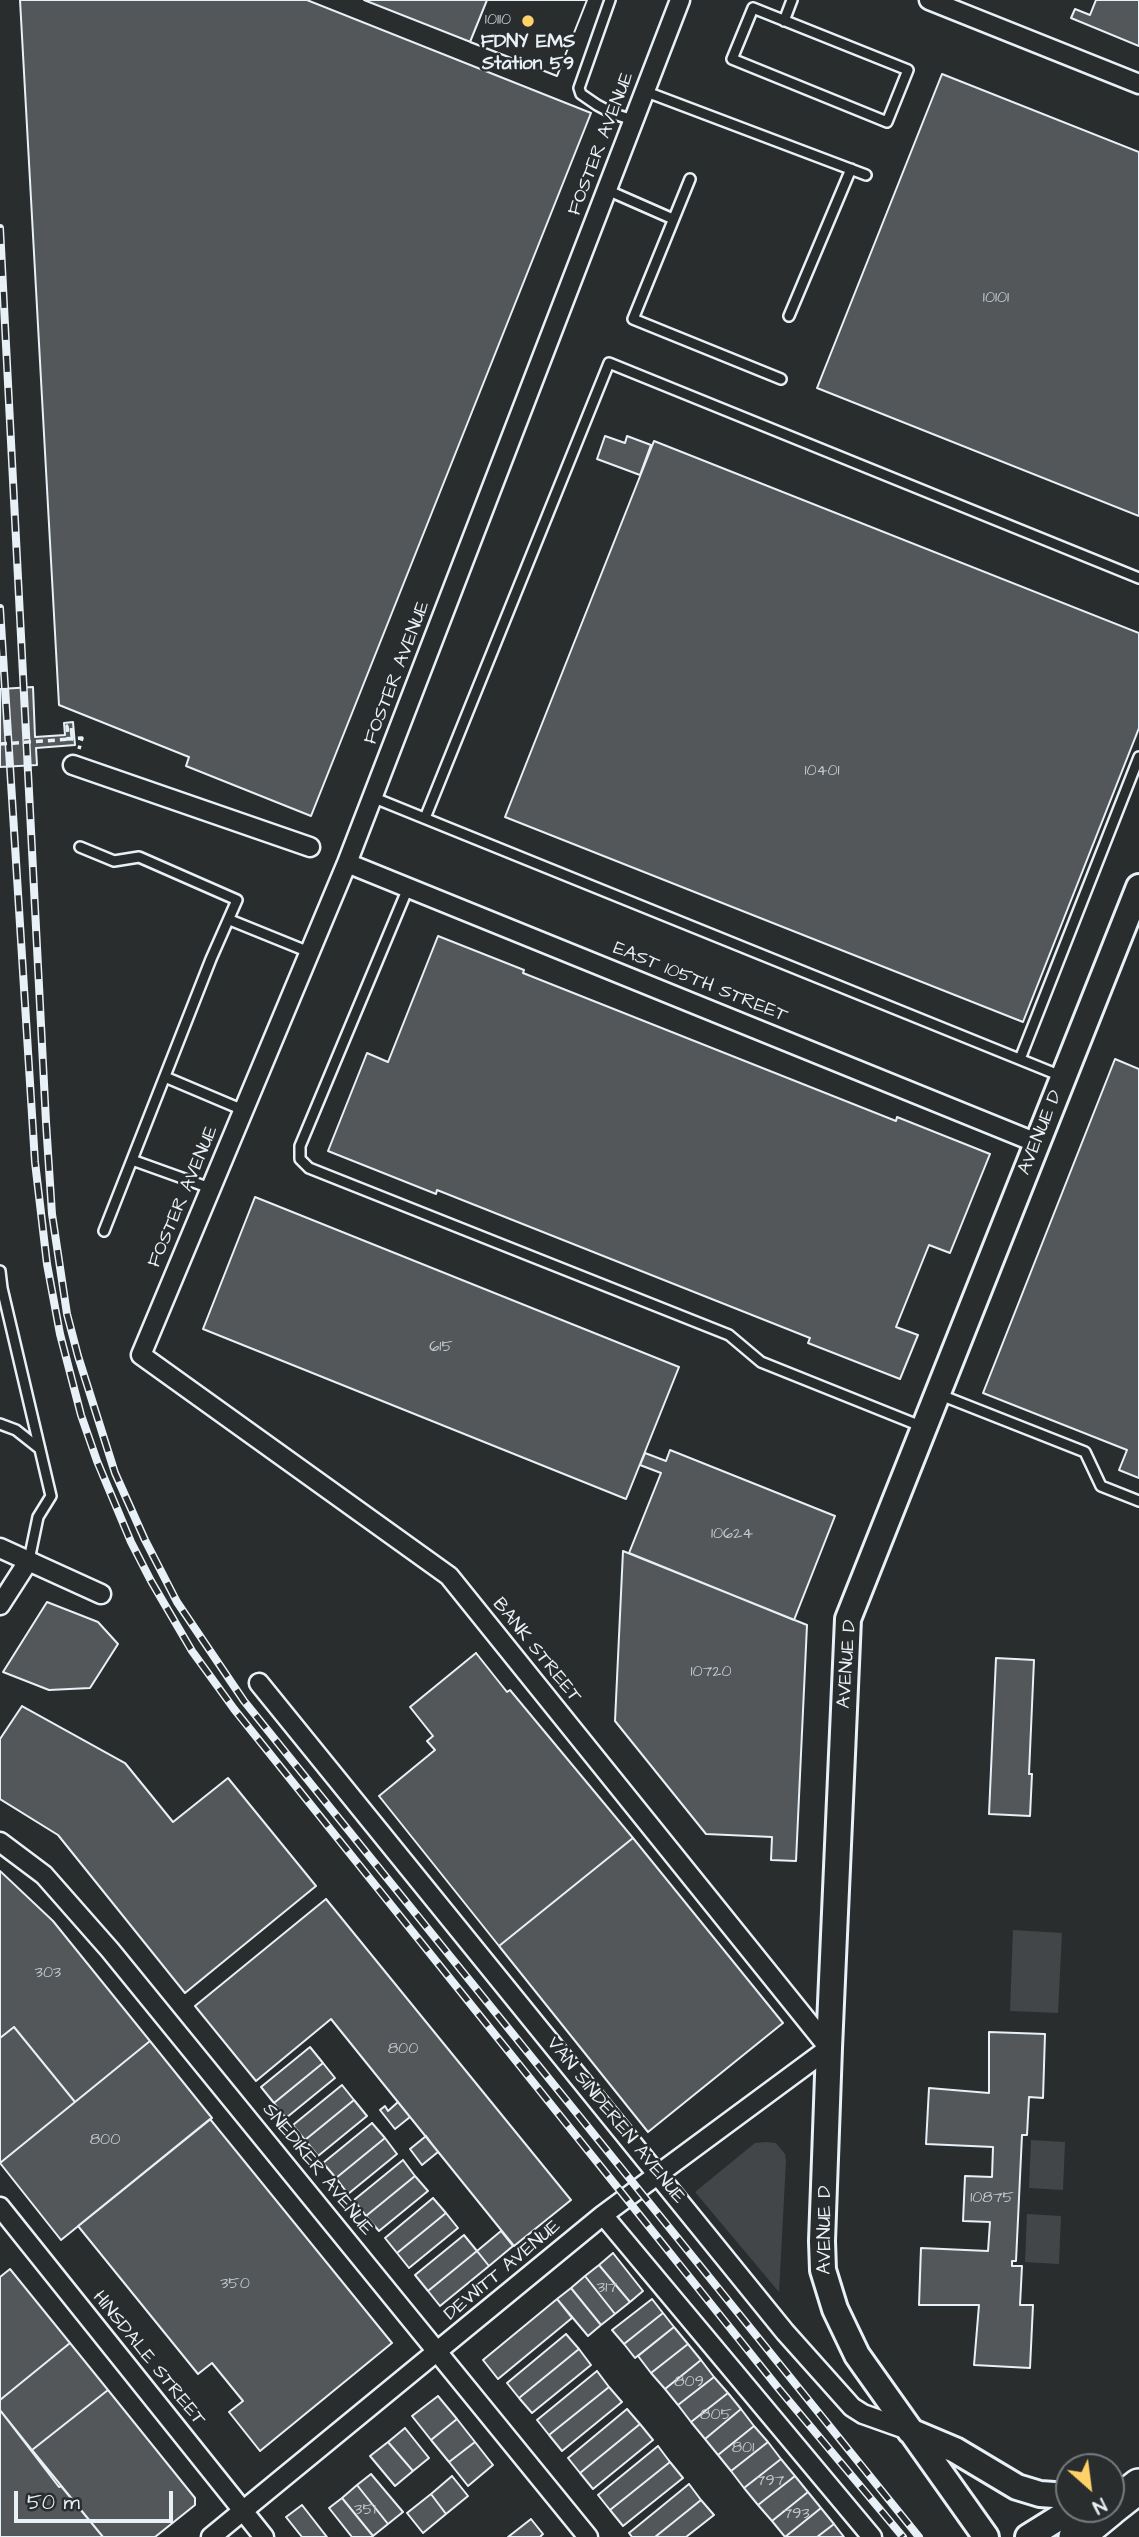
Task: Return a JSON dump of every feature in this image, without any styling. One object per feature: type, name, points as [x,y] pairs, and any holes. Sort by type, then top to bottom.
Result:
[{"type":"highway","points":[[1125,2498],[1139,2486]]},
{"type":"highway","points":[[1076,2537],[1094,2523]]},
{"type":"main road","name":"AVENUE D","points":[[908,2430],[857,2355],[835,2309],[823,2270],[829,2048],[848,1619],[1139,887]]},
{"type":"main road","points":[[908,2430],[955,2450],[1017,2487],[1055,2496]]},
{"type":"main road","points":[[908,2430],[986,2537]]},
{"type":"main road","points":[[1028,2537],[1055,2520]]},
{"type":"street","name":"FOSTER AVENUE","points":[[141,1355],[347,863],[680,0]]},
{"type":"street","points":[[929,0],[1139,84]]},
{"type":"street","points":[[73,765],[310,848]]},
{"type":"street","name":"EAST 105TH STREET","points":[[347,863],[1037,1143]]},
{"type":"street","name":"BANK STREET","points":[[141,1355],[449,1576],[829,2048]]},
{"type":"street","points":[[0,1548],[101,1594]]},
{"type":"street","points":[[0,1605],[29,1560]]},
{"type":"street","name":"VAN SINDEREN AVENUE","points":[[259,1683],[785,2333],[843,2399],[863,2414],[908,2430]]},
{"type":"street","name":"SNEDIKER AVENUE","points":[[0,1842],[44,1875],[110,1950],[588,2537]]},
{"type":"street","name":"DEWITT AVENUE","points":[[211,2537],[603,2215],[829,2048]]},
{"type":"street","name":"HINSDALE STREET","points":[[0,2207],[264,2537]]},
{"type":"street","points":[[603,2215],[872,2537]]},
{"type":"lane","points":[[610,0],[579,88],[581,94],[597,105],[634,120]]},
{"type":"lane","points":[[784,21],[792,0]]},
{"type":"lane","points":[[752,8],[784,21],[908,70],[887,122],[732,59],[752,8]]},
{"type":"lane","points":[[645,92],[866,175]]},
{"type":"lane","points":[[789,316],[850,169]]},
{"type":"lane","points":[[690,179],[632,320],[781,379]]},
{"type":"lane","points":[[607,190],[673,219]]},
{"type":"lane","points":[[425,818],[609,363],[1139,578]]},
{"type":"lane","points":[[1020,1059],[1139,757]]},
{"type":"lane","points":[[372,797],[1063,1077]]},
{"type":"lane","points":[[80,847],[114,861],[139,857],[237,900],[211,959],[104,1231]]},
{"type":"lane","points":[[408,888],[300,1146],[300,1159],[309,1168],[729,1335],[761,1362],[925,1427]]},
{"type":"lane","points":[[230,920],[309,952]]},
{"type":"lane","points":[[165,1077],[243,1110]]},
{"type":"lane","points":[[132,1160],[211,1188]]},
{"type":"lane","points":[[0,1271],[51,1496],[38,1517],[29,1560]]},
{"type":"lane","points":[[938,1394],[1085,1452],[1101,1486],[1139,1501]]},
{"type":"lane","points":[[0,1424],[16,1430],[40,1449]]},
{"type":"path","points":[[0,744],[72,739],[71,726],[67,726],[68,739],[74,739]]},
{"type":"shaded area","points":[[1013,1930],[1062,1933],[1058,2013],[1010,2011]]},
{"type":"shaded area","points":[[1031,2140],[1065,2142],[1063,2190],[1029,2188]]},
{"type":"shaded area","points":[[755,2143],[776,2143],[785,2154],[786,2161],[779,2292],[695,2192]]},
{"type":"shaded area","points":[[1027,2214],[1061,2216],[1059,2264],[1025,2262]]},
{"type":"building","points":[[20,0],[307,0],[591,113],[311,816],[186,766],[189,757],[59,705]]},
{"type":"building","name":"FDNY EMS Station 59","points":[[364,0],[587,0],[557,76]]},
{"type":"building","name":"FDNY EMS Station 59","points":[[487,0],[587,0],[557,76],[470,42]]},
{"type":"building","points":[[1096,0],[1139,0],[1139,46],[1071,18],[1075,9],[1090,15]]},
{"type":"building","points":[[942,74],[1139,152],[1139,516],[817,388]]},
{"type":"building","points":[[605,436],[625,443],[627,436],[651,445],[640,475],[597,459]]},
{"type":"building","points":[[654,441],[1139,633],[1139,728],[1023,1022],[505,817]]},
{"type":"building","points":[[33,687],[35,737],[65,735],[64,723],[73,722],[75,745],[36,748],[37,765],[0,767],[0,689]]},
{"type":"building","points":[[438,936],[524,970],[523,973],[896,1121],[897,1117],[990,1154],[950,1253],[929,1245],[896,1327],[918,1335],[900,1379],[808,1343],[810,1338],[437,1190],[436,1194],[328,1151],[367,1053],[388,1062]]},
{"type":"building","points":[[1115,1059],[1139,1069],[1139,1478],[1119,1470],[1127,1450],[983,1393]]},
{"type":"building","points":[[255,1197],[679,1367],[626,1499],[203,1329]]},
{"type":"building","points":[[670,1450],[835,1516],[794,1620],[629,1553],[661,1473],[640,1465],[645,1453],[666,1461]]},
{"type":"building","points":[[623,1551],[807,1625],[796,1861],[771,1860],[772,1837],[706,1834],[615,1721]]},
{"type":"building","points":[[47,1602],[98,1622],[118,1644],[90,1688],[49,1690],[3,1672]]},
{"type":"building","points":[[476,1653],[633,1838],[499,1946],[379,1796],[435,1750],[427,1741],[433,1736],[410,1707]]},
{"type":"building","points":[[996,1658],[1034,1660],[1030,1816],[989,1814]]},
{"type":"building","points":[[22,1706],[125,1763],[173,1822],[228,1778],[316,1886],[185,1993],[58,1835],[0,1799],[0,1739]]},
{"type":"building","points":[[633,1838],[783,2023],[648,2132],[499,1946]]},
{"type":"building","points":[[0,1871],[53,1921],[150,2041],[75,2102],[14,2027],[0,2038]]},
{"type":"building","points":[[326,1899],[571,2200],[514,2246],[331,2019],[256,2081],[195,2006]]},
{"type":"building","points":[[14,2027],[75,2102],[0,2163],[0,2038]]},
{"type":"building","points":[[989,2032],[1045,2034],[1043,2098],[1029,2097],[1027,2135],[1022,2135],[1016,2261],[1012,2261],[1012,2266],[1022,2266],[1020,2305],[1033,2305],[1030,2368],[974,2365],[979,2305],[919,2305],[921,2248],[988,2251],[990,2222],[963,2221],[965,2176],[992,2177],[993,2147],[926,2144],[929,2088],[989,2093]]},
{"type":"building","points":[[150,2041],[212,2118],[61,2240],[0,2163]]},
{"type":"building","points":[[310,2047],[323,2063],[274,2103],[261,2087]]},
{"type":"building","points":[[323,2063],[335,2078],[286,2118],[274,2103]]},
{"type":"building","points":[[342,2085],[354,2100],[305,2140],[293,2125]]},
{"type":"building","points":[[354,2100],[367,2116],[318,2156],[305,2140]]},
{"type":"building","points":[[398,2102],[410,2117],[395,2129],[380,2110],[385,2106],[388,2111]]},
{"type":"building","points":[[210,2119],[392,2343],[260,2451],[229,2412],[243,2401],[212,2363],[198,2374],[78,2226]]},
{"type":"building","points":[[372,2123],[385,2138],[336,2178],[323,2163]]},
{"type":"building","points":[[426,2136],[438,2152],[422,2165],[410,2149]]},
{"type":"building","points":[[385,2138],[397,2154],[348,2194],[336,2178]]},
{"type":"building","points":[[403,2160],[415,2176],[366,2216],[354,2200]]},
{"type":"building","points":[[415,2176],[428,2191],[379,2231],[366,2216]]},
{"type":"building","points":[[433,2198],[446,2213],[397,2253],[385,2238]]},
{"type":"building","points":[[446,2213],[458,2228],[409,2268],[397,2253]]},
{"type":"building","points":[[501,2231],[513,2246],[489,2266],[477,2251]]},
{"type":"building","points":[[464,2235],[477,2251],[428,2291],[415,2275]]},
{"type":"building","points":[[477,2251],[489,2266],[440,2306],[428,2291]]},
{"type":"building","points":[[613,2253],[643,2291],[630,2302],[599,2265]]},
{"type":"building","points":[[599,2265],[630,2302],[615,2314],[585,2276]]},
{"type":"building","points":[[10,2269],[70,2343],[0,2400],[0,2277]]},
{"type":"building","points":[[585,2276],[615,2314],[601,2325],[571,2288]]},
{"type":"building","points":[[571,2288],[601,2325],[588,2336],[557,2299]]},
{"type":"building","points":[[557,2299],[572,2318],[498,2379],[483,2360]]},
{"type":"building","points":[[652,2299],[663,2313],[624,2344],[612,2330]]},
{"type":"building","points":[[663,2313],[674,2327],[635,2358],[624,2344]]},
{"type":"building","points":[[674,2327],[688,2344],[651,2373],[638,2356]]},
{"type":"building","points":[[566,2334],[579,2349],[519,2398],[507,2383]]},
{"type":"building","points":[[70,2343],[108,2390],[32,2450],[0,2410],[0,2400]]},
{"type":"building","points":[[688,2344],[701,2360],[665,2389],[651,2373]]},
{"type":"building","points":[[579,2349],[591,2365],[532,2413],[519,2398]]},
{"type":"building","points":[[701,2360],[714,2377],[678,2405],[665,2389]]},
{"type":"building","points":[[597,2371],[609,2387],[549,2435],[537,2420]]},
{"type":"building","points":[[714,2377],[728,2393],[691,2422],[678,2405]]},
{"type":"building","points":[[609,2387],[622,2402],[562,2451],[549,2435]]},
{"type":"building","points":[[108,2390],[195,2498],[195,2505],[155,2537],[103,2537],[32,2450]]},
{"type":"building","points":[[728,2393],[741,2409],[705,2439],[691,2422]]},
{"type":"building","points":[[438,2396],[457,2419],[431,2440],[412,2416]]},
{"type":"building","points":[[627,2409],[640,2424],[580,2473],[568,2458]]},
{"type":"building","points":[[741,2409],[754,2426],[718,2455],[705,2439]]},
{"type":"building","points":[[0,2410],[59,2487],[61,2486],[103,2537],[0,2537]]},
{"type":"building","points":[[457,2419],[475,2442],[449,2462],[431,2440]]},
{"type":"building","points":[[640,2424],[653,2440],[593,2489],[580,2473]]},
{"type":"building","points":[[754,2426],[768,2442],[731,2471],[718,2455]]},
{"type":"building","points":[[405,2428],[429,2458],[413,2471],[388,2442]]},
{"type":"building","points":[[388,2442],[413,2471],[395,2486],[370,2456]]},
{"type":"building","points":[[475,2442],[493,2465],[468,2486],[449,2462]]},
{"type":"building","points":[[768,2442],[781,2459],[744,2488],[731,2471]]},
{"type":"building","points":[[658,2446],[670,2462],[610,2510],[598,2495]]},
{"type":"building","points":[[781,2459],[795,2476],[758,2505],[744,2488]]},
{"type":"building","points":[[670,2462],[683,2478],[623,2526],[610,2510]]},
{"type":"building","points":[[371,2474],[403,2512],[388,2524],[357,2485]]},
{"type":"building","points":[[452,2476],[468,2496],[446,2514],[431,2494]]},
{"type":"building","points":[[795,2476],[808,2492],[772,2521],[758,2505]]},
{"type":"building","points":[[689,2484],[701,2500],[655,2537],[632,2537],[629,2533]]},
{"type":"building","points":[[357,2485],[388,2524],[373,2536],[342,2498]]},
{"type":"building","points":[[808,2492],[821,2508],[785,2537],[772,2521]]},
{"type":"building","points":[[431,2494],[446,2514],[423,2533],[407,2513]]},
{"type":"building","points":[[342,2498],[372,2537],[352,2537],[329,2508]]},
{"type":"building","points":[[701,2500],[714,2515],[686,2537],[655,2537]]},
{"type":"building","points":[[302,2505],[327,2537],[302,2537],[286,2517]]},
{"type":"building","points":[[821,2508],[834,2524],[817,2537],[785,2537]]},
{"type":"building","points":[[531,2519],[543,2534],[540,2537],[508,2537]]},
{"type":"building","points":[[834,2524],[844,2537],[817,2537]]},
{"type":"railway","points":[[0,228],[52,1214],[67,1314],[115,1473],[177,1602],[244,1701],[919,2537]]},
{"type":"railway","points":[[0,608],[35,1162],[47,1264],[60,1334],[81,1415],[131,1542],[192,1651],[234,1709],[779,2389],[903,2537]]},
{"type":"place","name":"FDNY EMS Station 59","points":[[528,21]]}]
